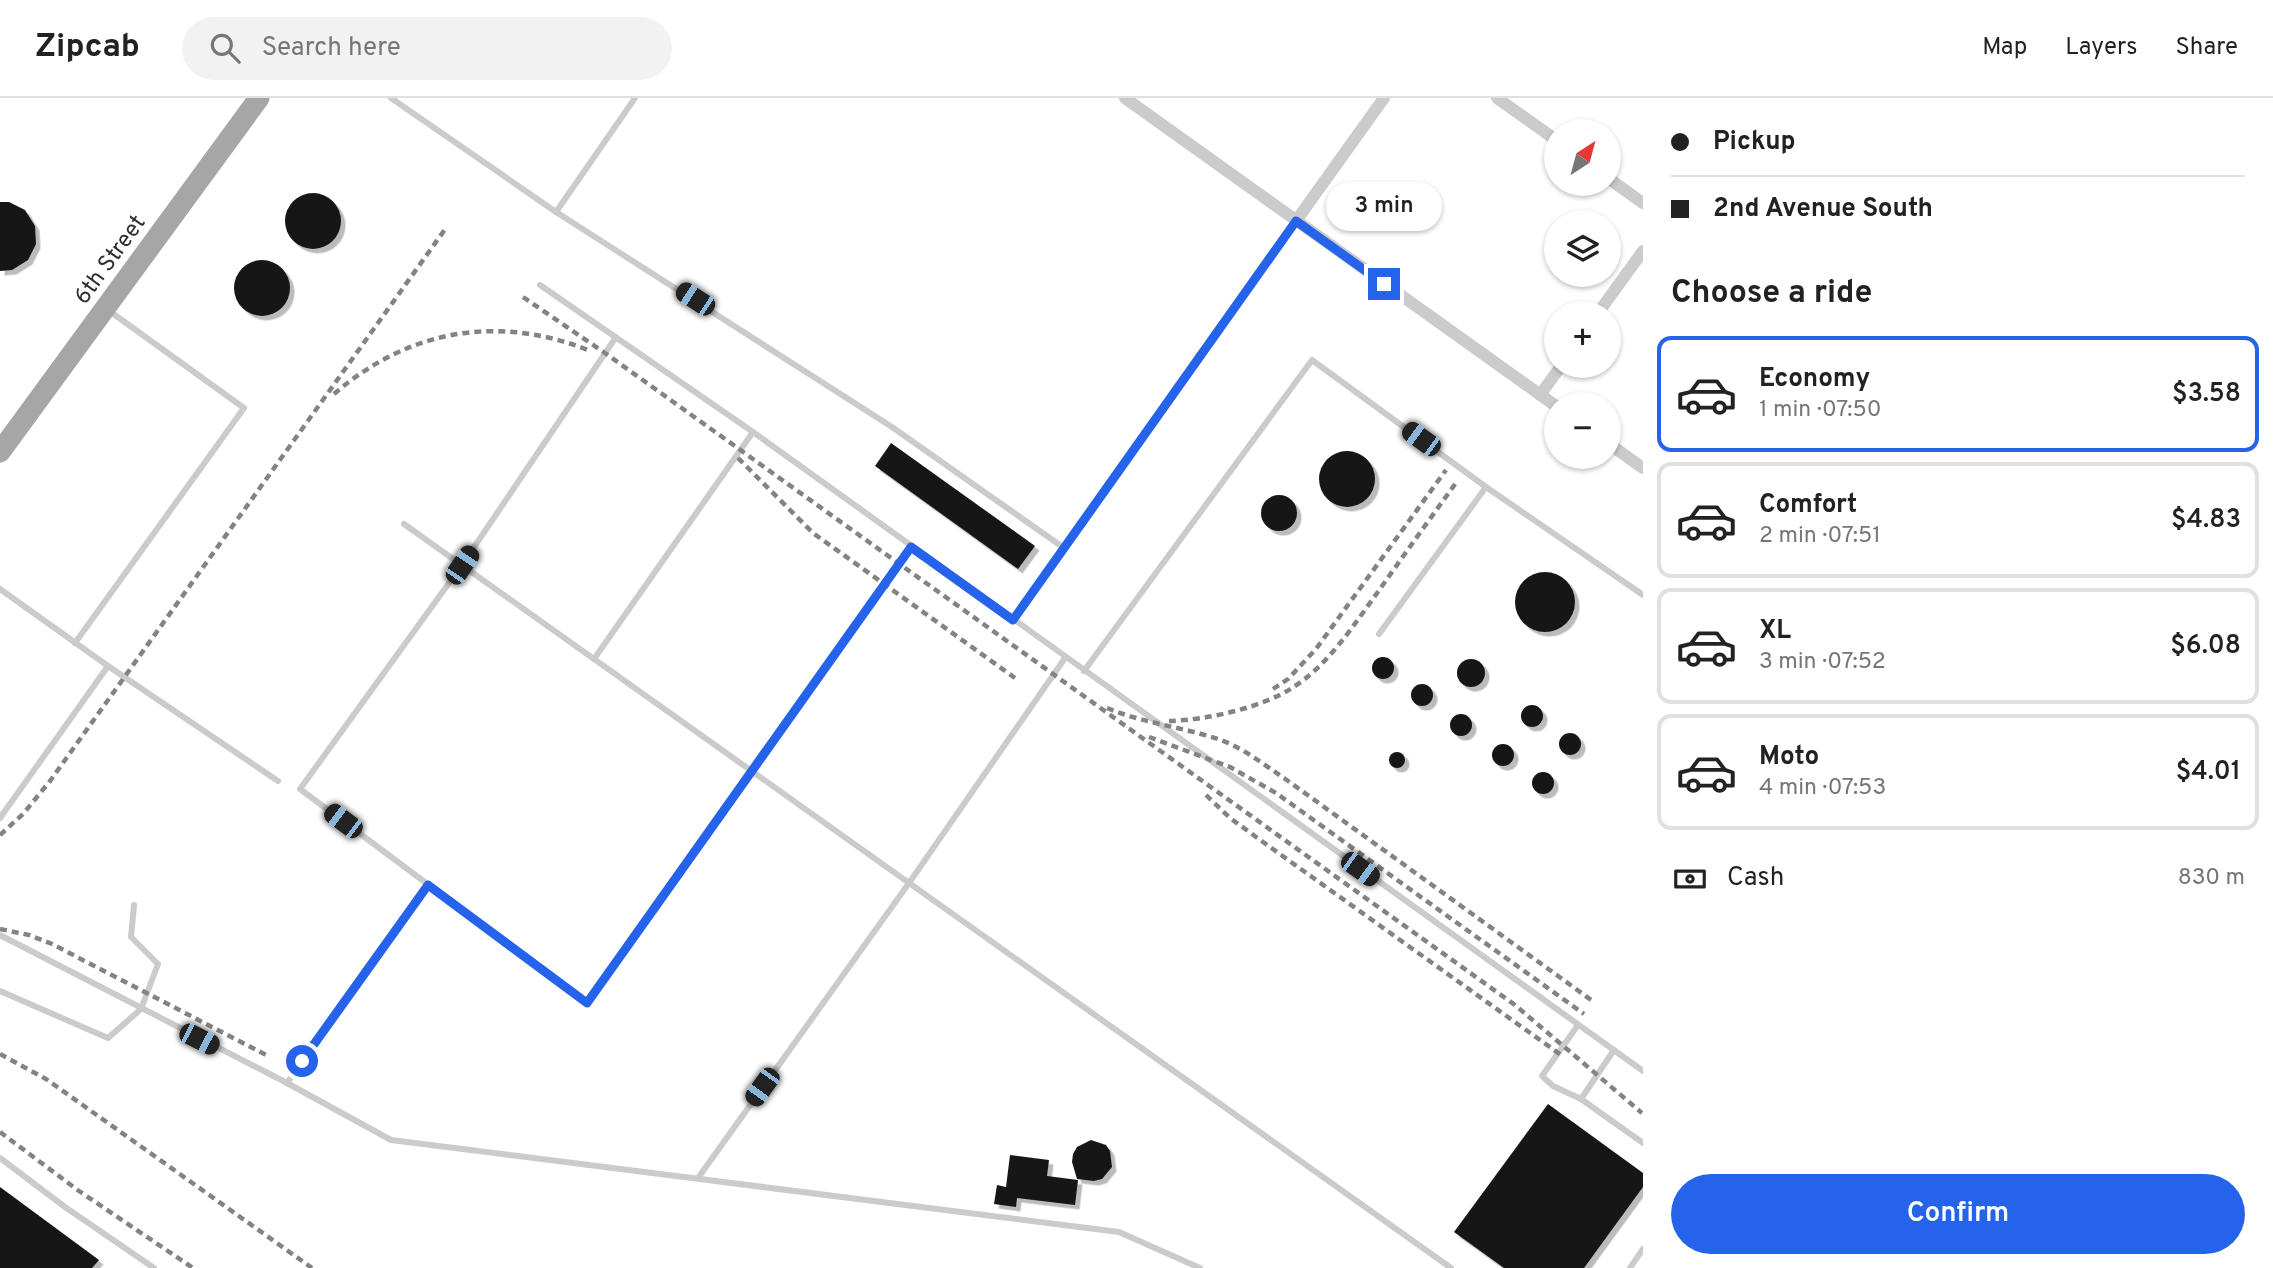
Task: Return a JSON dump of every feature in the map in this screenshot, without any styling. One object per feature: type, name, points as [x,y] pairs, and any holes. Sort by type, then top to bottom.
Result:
[{"type":"main road","name":"6th Street","points":[[0,452],[260,98]]},
{"type":"street","points":[[1125,98],[1544,398]]},
{"type":"street","points":[[1296,221],[1384,98]]},
{"type":"street","points":[[1497,98],[1544,132]]},
{"type":"street","points":[[1621,187],[1643,203]]},
{"type":"street","points":[[1607,301],[1643,251]]},
{"type":"street","points":[[1540,395],[1552,378]]},
{"type":"street","points":[[1621,452],[1643,468]]},
{"type":"lane","points":[[391,98],[556,212],[892,427],[1064,548]]},
{"type":"lane","points":[[556,212],[635,98]]},
{"type":"lane","points":[[1013,620],[1296,221]]},
{"type":"lane","points":[[540,285],[753,432],[1643,1071]]},
{"type":"lane","points":[[75,643],[244,408],[106,308]]},
{"type":"lane","points":[[616,337],[462,565],[300,789],[587,1003],[911,547]]},
{"type":"lane","points":[[1084,671],[1312,360],[1486,487],[1643,595]]},
{"type":"lane","points":[[594,659],[753,432]]},
{"type":"lane","points":[[1379,634],[1486,487]]},
{"type":"lane","points":[[404,524],[1451,1268]]},
{"type":"lane","points":[[0,589],[278,781]]},
{"type":"lane","points":[[698,1178],[909,883],[1066,657]]},
{"type":"lane","points":[[0,818],[108,666]]},
{"type":"lane","points":[[287,1083],[428,885]]},
{"type":"lane","points":[[0,992],[108,1038],[141,1009],[158,964],[131,937],[134,905]]},
{"type":"lane","points":[[0,935],[287,1083],[391,1140],[1119,1231],[1200,1268]]},
{"type":"lane","points":[[1578,1025],[1542,1076],[1553,1086],[1581,1099],[1643,1143]]},
{"type":"lane","points":[[1581,1099],[1614,1050]]},
{"type":"lane","points":[[0,1158],[65,1208],[154,1268]]},
{"type":"lane","points":[[1630,1268],[1643,1249]]},
{"type":"building","points":[[313,193],[324,195],[333,201],[339,210],[339,232],[333,241],[324,247],[313,249],[302,247],[293,241],[287,232],[285,221],[287,210],[293,201],[302,195]]},
{"type":"building","points":[[0,202],[9,202],[25,210],[35,226],[36,244],[28,260],[12,270],[0,271]]},
{"type":"building","points":[[262,260],[273,262],[282,268],[288,277],[288,299],[282,308],[273,314],[262,316],[251,314],[242,308],[236,299],[234,288],[236,277],[242,268],[251,262]]},
{"type":"building","points":[[891,443],[1035,546],[1018,569],[875,466]]},
{"type":"building","points":[[1347,451],[1358,453],[1367,459],[1373,468],[1373,490],[1367,499],[1358,505],[1347,507],[1336,505],[1327,499],[1321,490],[1319,479],[1321,468],[1327,459],[1336,453]]},
{"type":"building","points":[[1279,495],[1292,500],[1297,513],[1292,526],[1279,531],[1266,526],[1261,513],[1266,500]]},
{"type":"building","points":[[1539,572],[1551,572],[1570,585],[1575,602],[1573,614],[1562,627],[1551,632],[1539,632],[1520,619],[1515,608],[1515,596],[1528,577]]},
{"type":"building","points":[[1383,657],[1393,664],[1394,668],[1387,678],[1383,679],[1373,672],[1372,668],[1379,658]]},
{"type":"building","points":[[1471,659],[1481,663],[1485,673],[1481,683],[1471,687],[1461,683],[1457,673],[1461,663]]},
{"type":"building","points":[[1422,684],[1430,687],[1433,695],[1430,703],[1422,706],[1414,703],[1411,695],[1414,687]]},
{"type":"building","points":[[1532,705],[1540,708],[1543,716],[1540,724],[1532,727],[1524,724],[1521,716],[1524,708]]},
{"type":"building","points":[[1461,714],[1471,721],[1472,725],[1465,735],[1461,736],[1451,729],[1450,725],[1457,715]]},
{"type":"building","points":[[1570,733],[1578,736],[1581,744],[1578,752],[1570,755],[1562,752],[1559,744],[1562,736]]},
{"type":"building","points":[[1503,744],[1511,747],[1514,755],[1511,763],[1503,766],[1495,763],[1492,755],[1495,747]]},
{"type":"building","points":[[1397,752],[1403,754],[1403,766],[1397,768],[1391,766],[1389,760],[1391,754]]},
{"type":"building","points":[[1543,772],[1551,775],[1554,783],[1551,791],[1543,794],[1535,791],[1532,783],[1535,775]]},
{"type":"building","points":[[1548,1104],[1643,1173],[1643,1187],[1584,1268],[1504,1268],[1454,1232]]},
{"type":"building","points":[[1091,1140],[1106,1145],[1110,1151],[1112,1167],[1102,1179],[1077,1179],[1072,1162],[1073,1154],[1077,1147]]},
{"type":"building","points":[[1010,1155],[1049,1160],[1047,1176],[1078,1180],[1075,1205],[1017,1198],[1016,1207],[994,1204],[997,1185],[1006,1187]]},
{"type":"building","points":[[0,1187],[99,1260],[92,1268],[0,1268]]},
{"type":"railway","points":[[0,835],[23,814],[50,781],[446,228]]},
{"type":"railway","points":[[523,297],[1515,1005],[1642,1113]]},
{"type":"railway","points":[[334,394],[362,372],[392,355],[423,342],[455,334],[487,331],[520,333],[554,339],[588,350]]},
{"type":"railway","points":[[738,458],[813,533],[1015,678]]},
{"type":"railway","points":[[1273,689],[1288,679],[1316,649],[1446,470]]},
{"type":"railway","points":[[1169,721],[1199,718],[1249,707],[1279,695],[1305,679],[1330,656],[1351,629],[1458,480]]},
{"type":"railway","points":[[1107,708],[1218,739],[1244,751],[1594,1002]]},
{"type":"railway","points":[[1149,737],[1230,767],[1276,793],[1584,1014]]},
{"type":"railway","points":[[1206,795],[1230,818],[1561,1055]]},
{"type":"railway","points":[[0,929],[29,935],[52,944],[270,1057]]},
{"type":"railway","points":[[0,1054],[46,1079],[312,1268]]},
{"type":"railway","points":[[0,1132],[79,1191],[193,1268]]},
{"type":"route","points":[[302,1061],[428,885],[587,1003],[911,547],[1013,620],[1296,221],[1384,284]]}]
